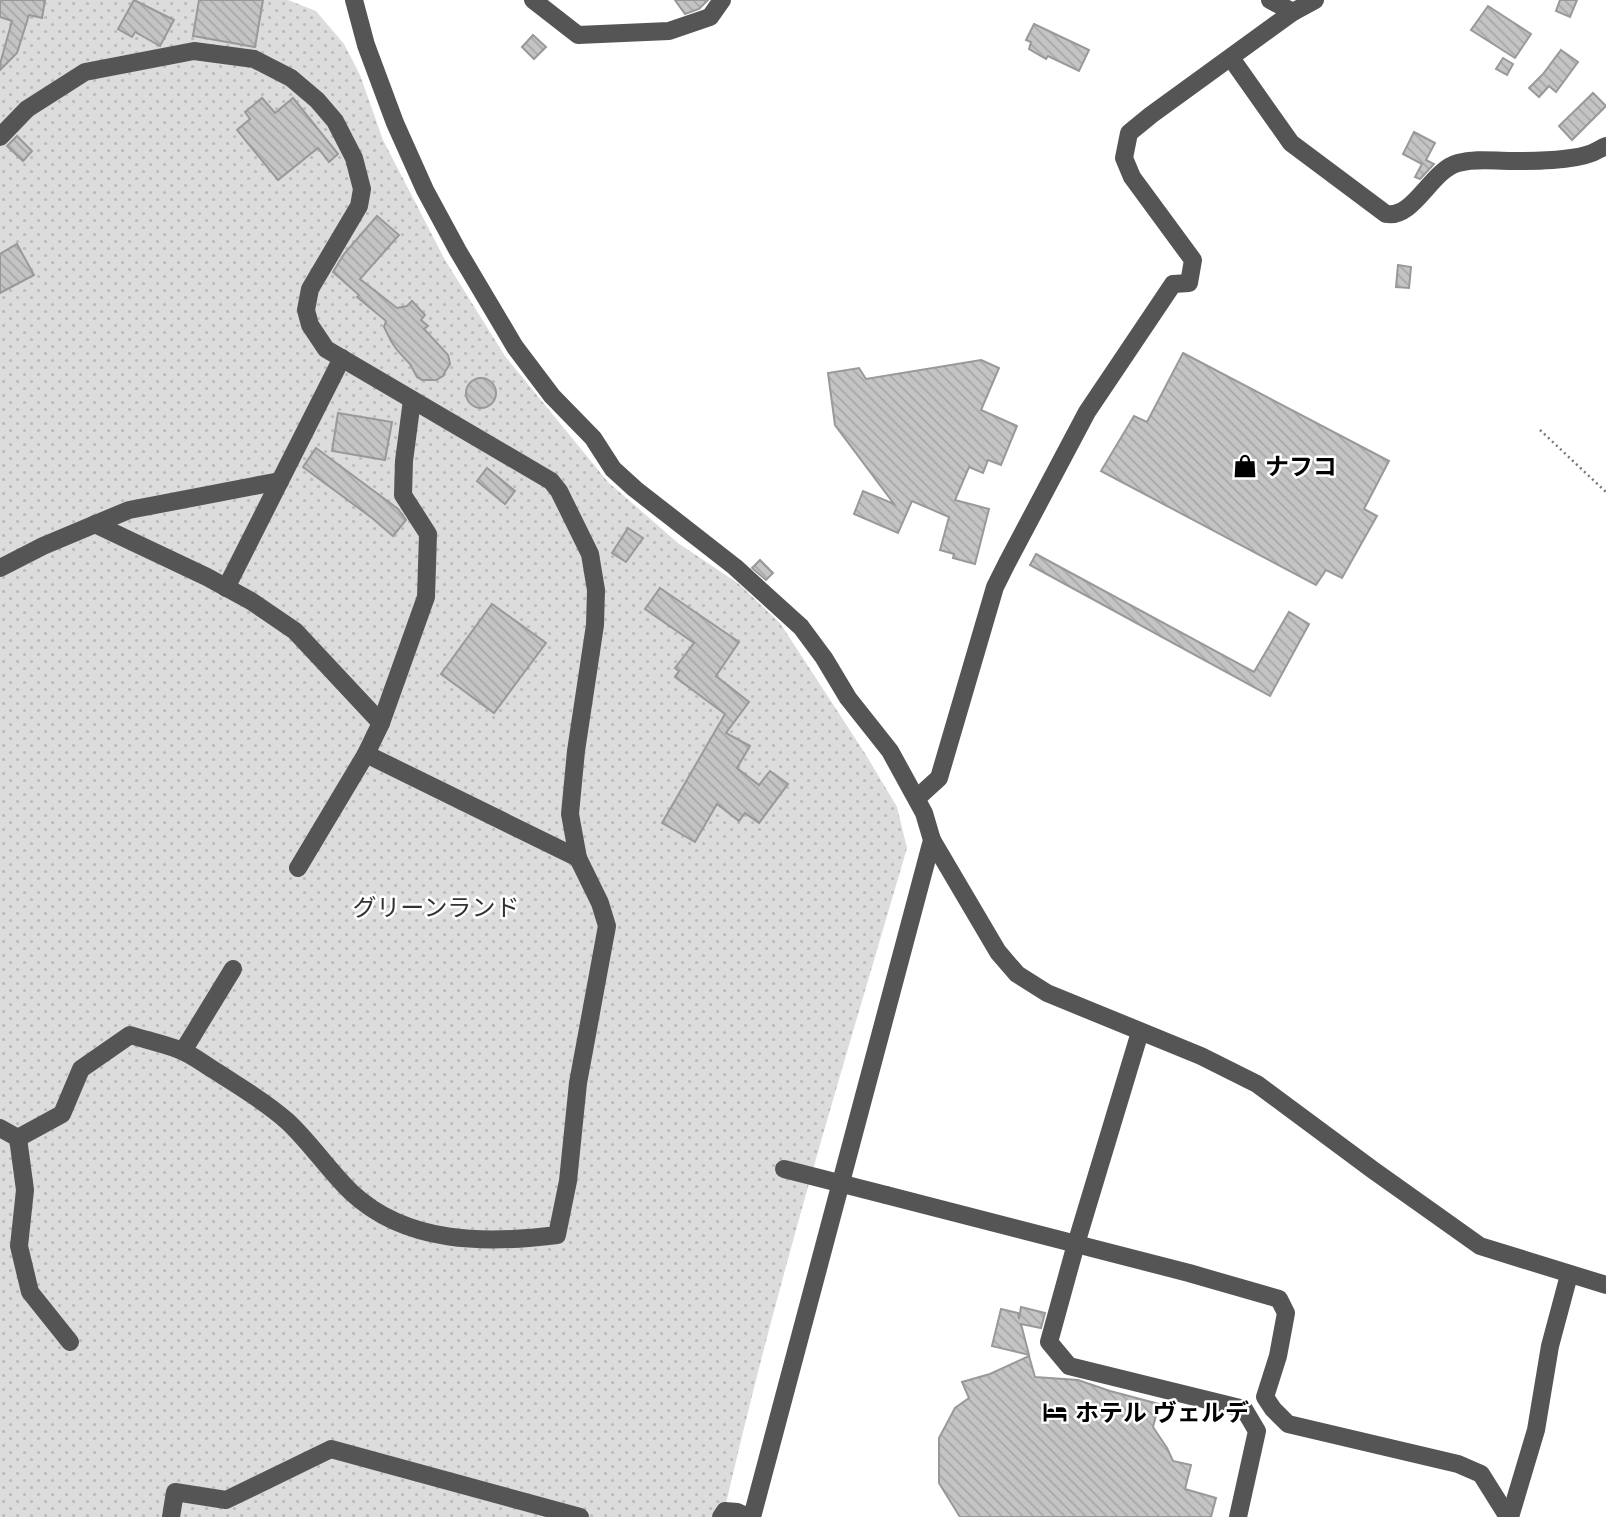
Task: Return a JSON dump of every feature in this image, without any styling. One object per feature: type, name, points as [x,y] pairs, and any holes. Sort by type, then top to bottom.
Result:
[{"type":"street","points":[[354,0],[366,46],[395,123],[425,190],[515,347],[552,396],[593,438],[613,469],[735,567],[801,627],[848,698],[890,751],[917,798],[929,825],[932,840],[998,952],[1017,974],[1047,993],[1201,1056],[1258,1084],[1480,1246],[1606,1285]]},
{"type":"street","points":[[533,0],[578,35],[669,31],[710,17],[722,0]]},
{"type":"street","points":[[1270,0],[1293,12]]},
{"type":"street","points":[[917,798],[939,778],[995,587],[1007,563],[1087,412],[1173,284],[1189,283],[1193,260],[1132,177],[1124,158],[1129,133],[1293,12],[1315,0]]},
{"type":"street","points":[[0,137],[27,109],[85,72],[194,51],[254,59],[291,78],[317,100],[335,121],[354,158],[362,189],[359,206],[310,289],[306,310],[310,325],[327,349],[551,481],[559,491],[590,554],[596,590],[595,625],[576,751],[570,814],[578,858],[600,903],[607,926],[578,1083],[568,1181],[557,1235],[519,1240],[470,1239],[428,1233],[396,1222],[376,1212],[351,1192],[286,1119],[183,1051],[130,1035],[81,1069],[62,1114],[18,1138]]},
{"type":"street","points":[[1231,58],[1291,143],[1386,214],[1395,215],[1403,211],[1437,177],[1457,163],[1476,159],[1513,161],[1570,158],[1591,154],[1606,146]]},
{"type":"street","points":[[226,588],[342,358]]},
{"type":"street","points":[[298,868],[366,754],[381,723],[426,597],[428,534],[403,495],[404,461],[412,400]]},
{"type":"street","points":[[0,568],[43,546],[129,510],[280,481]]},
{"type":"street","points":[[95,524],[251,601],[295,631],[381,723]]},
{"type":"street","points":[[366,754],[578,858]]},
{"type":"street","points":[[721,1517],[725,1511],[750,1517],[932,840]]},
{"type":"street","points":[[183,1051],[233,969]]},
{"type":"street","points":[[1140,1032],[1049,1342],[1069,1366],[1244,1409],[1257,1431],[1238,1517]]},
{"type":"street","points":[[0,1128],[18,1138]]},
{"type":"street","points":[[18,1138],[24,1190],[19,1246],[27,1280],[30,1292],[69,1342]]},
{"type":"street","points":[[784,1169],[1279,1298],[1286,1313],[1278,1356],[1265,1396],[1272,1409],[1288,1424],[1458,1464],[1481,1474],[1509,1517]]},
{"type":"street","points":[[1509,1517],[1536,1430],[1550,1346],[1569,1275]]},
{"type":"street","points":[[171,1517],[175,1492],[226,1500],[331,1449],[580,1517]]},
{"type":"path","points":[[1540,430],[1606,492]]},
{"type":"green space","name":"グリーンランド","points":[[0,0],[288,0],[316,11],[344,44],[360,75],[383,140],[445,260],[505,356],[608,482],[678,543],[739,584],[780,623],[897,807],[907,848],[786,1265],[723,1517],[0,1517]]},
{"type":"building","points":[[0,0],[45,0],[42,18],[29,15],[17,53],[0,70],[12,21],[0,17]]},
{"type":"building","points":[[134,0],[174,20],[160,46],[135,32],[132,37],[118,29]]},
{"type":"building","points":[[199,0],[263,0],[255,47],[193,36]]},
{"type":"building","points":[[675,0],[708,0],[699,9],[685,14]]},
{"type":"building","points":[[1560,0],[1577,0],[1570,17],[1556,11]]},
{"type":"building","points":[[1488,6],[1531,34],[1515,58],[1471,30]]},
{"type":"building","points":[[1034,24],[1089,50],[1079,71],[1048,56],[1046,59],[1029,49],[1031,42],[1026,40]]},
{"type":"building","points":[[533,35],[546,47],[534,59],[522,47]]},
{"type":"building","points":[[1561,50],[1578,62],[1556,92],[1549,86],[1539,97],[1529,88]]},
{"type":"building","points":[[1503,58],[1513,64],[1507,75],[1496,69]]},
{"type":"building","points":[[1593,93],[1606,106],[1572,140],[1559,126]]},
{"type":"building","points":[[262,98],[275,113],[293,98],[338,154],[329,162],[318,148],[278,180],[237,130],[250,119],[245,112]]},
{"type":"building","points":[[1414,132],[1435,143],[1426,160],[1434,164],[1420,179],[1415,177],[1422,164],[1403,154]]},
{"type":"building","points":[[17,136],[32,151],[23,161],[7,146]]},
{"type":"building","points":[[377,216],[399,235],[360,279],[397,308],[407,306],[412,301],[425,315],[421,320],[428,326],[424,329],[448,355],[450,364],[443,376],[436,380],[422,380],[417,377],[391,341],[384,327],[386,321],[333,272],[344,254]]},
{"type":"building","points":[[17,244],[34,275],[0,293],[0,254]]},
{"type":"building","points":[[1398,265],[1411,267],[1409,288],[1396,287]]},
{"type":"building","name":"ナフコ","points":[[1183,353],[1389,461],[1364,509],[1377,516],[1342,578],[1326,570],[1316,585],[1101,471],[1134,416],[1147,422]]},
{"type":"building","points":[[981,360],[999,368],[981,410],[1017,426],[1001,465],[988,460],[983,473],[969,467],[955,500],[989,509],[975,564],[953,558],[954,554],[940,550],[949,517],[912,501],[898,533],[854,514],[863,491],[894,504],[835,425],[828,373],[859,368],[866,379]]},
{"type":"building","points":[[481,378],[492,382],[496,393],[492,404],[481,408],[470,404],[466,393],[470,382]]},
{"type":"building","points":[[338,413],[392,422],[385,460],[332,451]]},
{"type":"building","points":[[316,448],[398,509],[406,520],[393,536],[303,467]]},
{"type":"building","points":[[487,468],[515,491],[505,504],[477,481]]},
{"type":"building","points":[[628,528],[643,538],[626,562],[612,553]]},
{"type":"building","points":[[1036,554],[1254,672],[1289,612],[1309,624],[1270,696],[1030,565]]},
{"type":"building","points":[[760,560],[773,573],[766,580],[752,568]]},
{"type":"building","points":[[660,588],[739,642],[716,676],[749,702],[726,733],[750,746],[737,768],[759,785],[770,771],[788,784],[759,823],[745,813],[739,821],[717,804],[695,842],[662,823],[725,714],[675,677],[679,671],[675,668],[694,643],[645,609]]},
{"type":"building","points":[[492,604],[546,643],[494,713],[441,674]]},
{"type":"building","points":[[1021,1307],[1045,1313],[1041,1328],[1021,1324],[1029,1355],[992,1346],[1001,1309],[1018,1313],[1019,1319]]},
{"type":"building","name":"ホテル ヴェルデ","points":[[1029,1356],[1035,1377],[1078,1380],[1159,1404],[1153,1427],[1173,1461],[1191,1465],[1185,1489],[1216,1498],[1211,1517],[960,1517],[939,1483],[939,1438],[955,1408],[969,1398],[962,1382],[990,1374]]},
{"type":"place","name":"ナフコ","points":[[1245,466]]},
{"type":"place","name":"ホテル ヴェルデ","points":[[1055,1412]]}]
